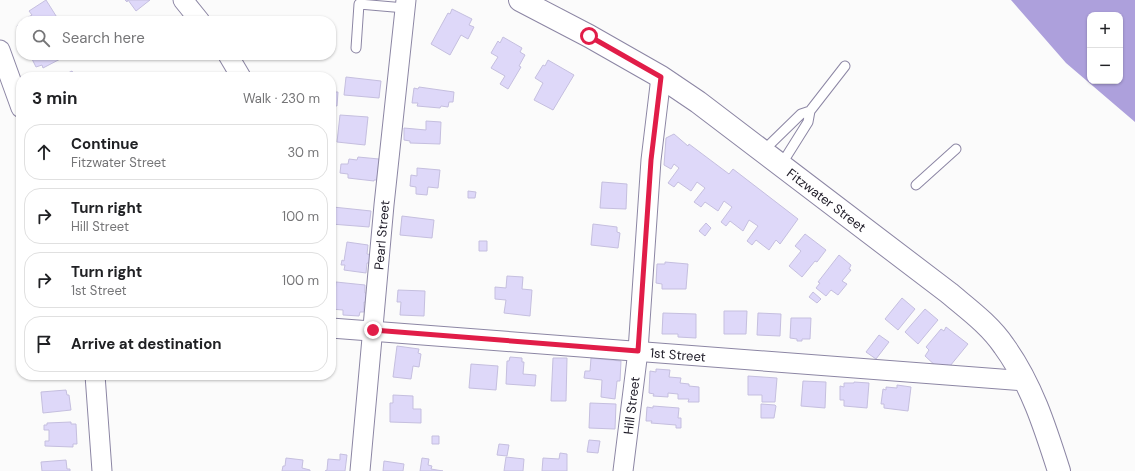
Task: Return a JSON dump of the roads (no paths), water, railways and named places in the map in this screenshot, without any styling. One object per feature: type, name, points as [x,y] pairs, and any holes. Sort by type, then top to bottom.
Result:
[{"type":"street","points":[[183,0],[196,16]]},
{"type":"street","name":"Fitzwater Street","points":[[520,0],[589,36],[661,77],[698,102],[980,318],[1004,345],[1026,381],[1044,424],[1059,471]]},
{"type":"street","name":"Pearl Street","points":[[360,471],[384,205],[406,4]]},
{"type":"street","points":[[0,50],[16,94]]},
{"type":"street","points":[[231,60],[238,72]]},
{"type":"street","name":"Hill Street","points":[[623,471],[638,351],[651,160],[661,77]]},
{"type":"street","name":"1st Street","points":[[336,328],[1026,381]]},
{"type":"street","points":[[95,380],[102,471]]},
{"type":"lane","points":[[356,48],[359,4],[406,4]]},
{"type":"lane","points":[[781,165],[808,122],[810,111],[845,66]]},
{"type":"lane","points":[[763,151],[801,114],[810,111]]},
{"type":"lane","points":[[916,185],[956,149]]}]
